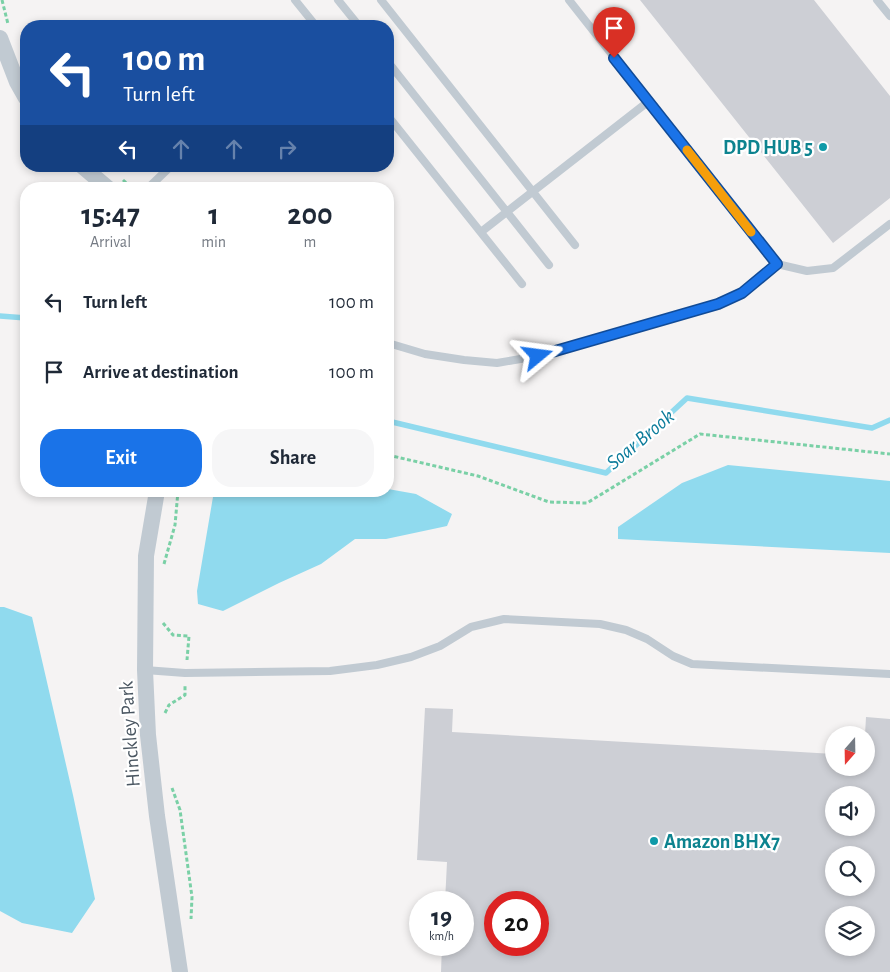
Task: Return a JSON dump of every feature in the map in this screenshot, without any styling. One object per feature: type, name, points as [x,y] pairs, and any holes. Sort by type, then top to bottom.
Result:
[{"type":"street","points":[[0,38],[20,87]]},
{"type":"street","points":[[89,172],[101,182]]},
{"type":"street","name":"Hinckley Park","points":[[156,497],[146,556],[145,670],[148,734],[157,816],[180,972]]},
{"type":"lane","points":[[295,0],[311,20]]},
{"type":"lane","points":[[338,0],[354,20]]},
{"type":"lane","points":[[381,0],[575,245]]},
{"type":"lane","points":[[569,0],[777,264],[807,271],[833,268],[890,224]]},
{"type":"lane","points":[[877,0],[890,16]]},
{"type":"lane","points":[[394,70],[549,265]]},
{"type":"lane","points":[[481,232],[649,101]]},
{"type":"lane","points":[[394,123],[522,284]]},
{"type":"lane","points":[[154,182],[165,172]]},
{"type":"lane","points":[[394,345],[425,354],[497,363],[538,356],[718,304],[742,293],[777,264]]},
{"type":"lane","points":[[145,670],[185,673],[330,671],[377,665],[411,657],[440,646],[471,627],[504,619],[600,624],[626,630],[647,639],[673,656],[692,664],[890,674]]},
{"type":"path","points":[[394,456],[478,476],[549,502],[587,503],[700,434],[890,454]]},
{"type":"path","points":[[163,565],[175,525],[177,497]]},
{"type":"path","points":[[158,617],[173,635],[189,636]]},
{"type":"path","points":[[162,719],[169,704],[185,695]]},
{"type":"path","points":[[170,782],[180,810],[192,897],[190,924]]},
{"type":"water","points":[[728,465],[890,481],[890,553],[618,539],[618,527],[682,483]]},
{"type":"water","points":[[394,490],[416,494],[452,514],[447,526],[386,539],[355,539],[321,564],[223,611],[198,604],[197,591],[213,497],[394,497]]},
{"type":"water","points":[[0,607],[32,617],[73,795],[95,899],[72,933],[22,923],[0,911]]},
{"type":"building","name":"DPD HUB 5","points":[[640,0],[814,0],[890,96],[890,198],[833,243]]},
{"type":"building","name":"Amazon BHX7","points":[[425,708],[453,709],[452,732],[825,753],[825,776],[875,776],[875,726],[866,726],[866,717],[890,719],[890,972],[441,972],[442,956],[474,956],[474,891],[446,891],[447,862],[417,860]]},
{"type":"waterway","name":"Soar Brook","points":[[0,316],[20,318]]},
{"type":"waterway","name":"Soar Brook","points":[[394,422],[606,473],[687,398],[872,428],[890,420]]},
{"type":"slow traffic","points":[[687,150],[751,232]]},
{"type":"place","name":"DPD HUB 5","points":[[823,147]]},
{"type":"place","name":"Amazon BHX7","points":[[654,841]]},
{"type":"route","points":[[538,356],[718,304],[742,293],[777,264],[614,58]]}]
